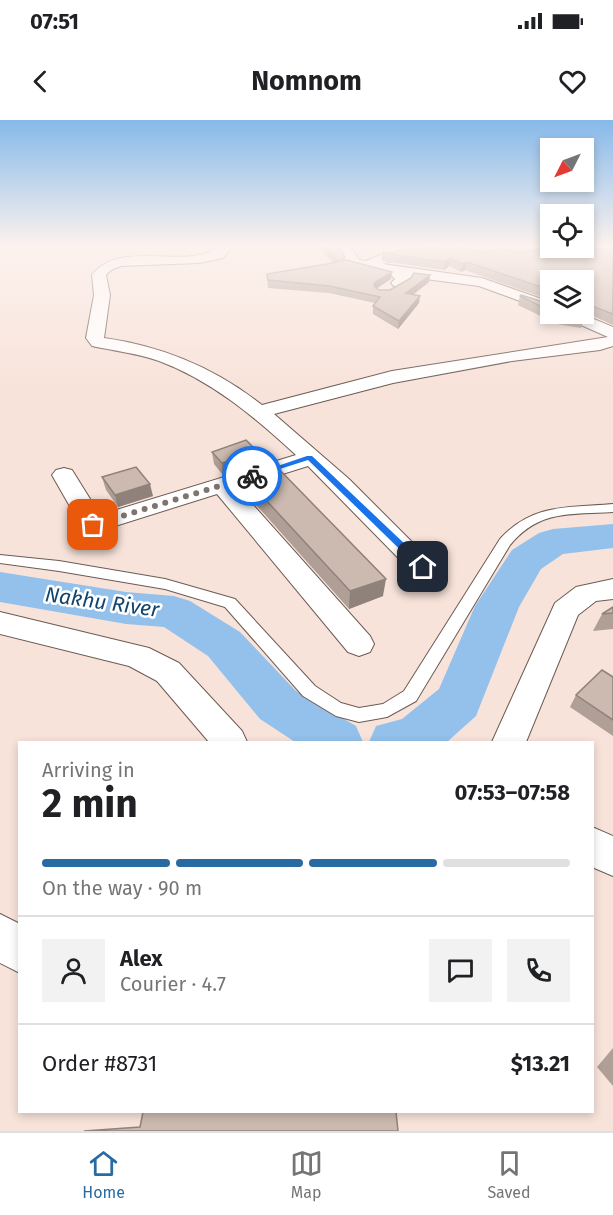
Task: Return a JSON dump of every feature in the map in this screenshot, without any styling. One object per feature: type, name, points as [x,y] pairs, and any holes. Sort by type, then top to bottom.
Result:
[{"type":"street","points":[[102,292],[94,335],[98,342],[161,356],[185,365],[241,398],[310,458],[423,567]]},
{"type":"street","points":[[510,292],[540,303]]},
{"type":"street","points":[[592,324],[613,333]]},
{"type":"street","points":[[258,412],[392,377],[512,356],[594,346],[613,341]]},
{"type":"street","points":[[64,475],[93,525],[310,458]]},
{"type":"street","points":[[222,485],[359,644]]},
{"type":"street","points":[[509,741],[565,610],[575,599],[590,591],[613,589]]},
{"type":"street","points":[[0,623],[138,656],[168,672],[229,741]]},
{"type":"street","points":[[594,847],[613,856]]},
{"type":"street","points":[[0,936],[18,950]]},
{"type":"lane","points":[[0,559],[59,566],[165,584],[230,603],[309,691],[336,709],[359,715],[387,710],[410,696],[505,542],[519,526],[533,518],[553,514],[613,508]]},
{"type":"building","points":[[358,292],[407,292],[420,296],[399,321],[373,306],[380,297]]},
{"type":"building","points":[[594,292],[613,292],[613,314],[594,307]]},
{"type":"building","points":[[520,296],[540,301],[540,306]]},
{"type":"building","points":[[246,440],[258,452],[222,463],[212,452]]},
{"type":"building","points":[[272,462],[386,579],[350,591],[240,472]]},
{"type":"building","points":[[136,467],[150,484],[115,495],[102,477]]},
{"type":"building","points":[[613,607],[613,613],[602,614]]},
{"type":"building","points":[[602,670],[613,677],[613,720],[576,695]]},
{"type":"building","points":[[143,1113],[396,1113],[398,1131],[84,1131],[140,1127]]},
{"type":"waterway","name":"Nakhu River","points":[[404,741],[414,740],[458,702],[497,606],[526,560],[553,542],[613,536]]},
{"type":"waterway","name":"Nakhu River","points":[[0,587],[126,608],[174,612],[224,644],[278,705],[335,741]]},
{"type":"way so far","points":[[93,525],[252,476]]},
{"type":"route","points":[[252,476],[310,458],[423,567]]}]
